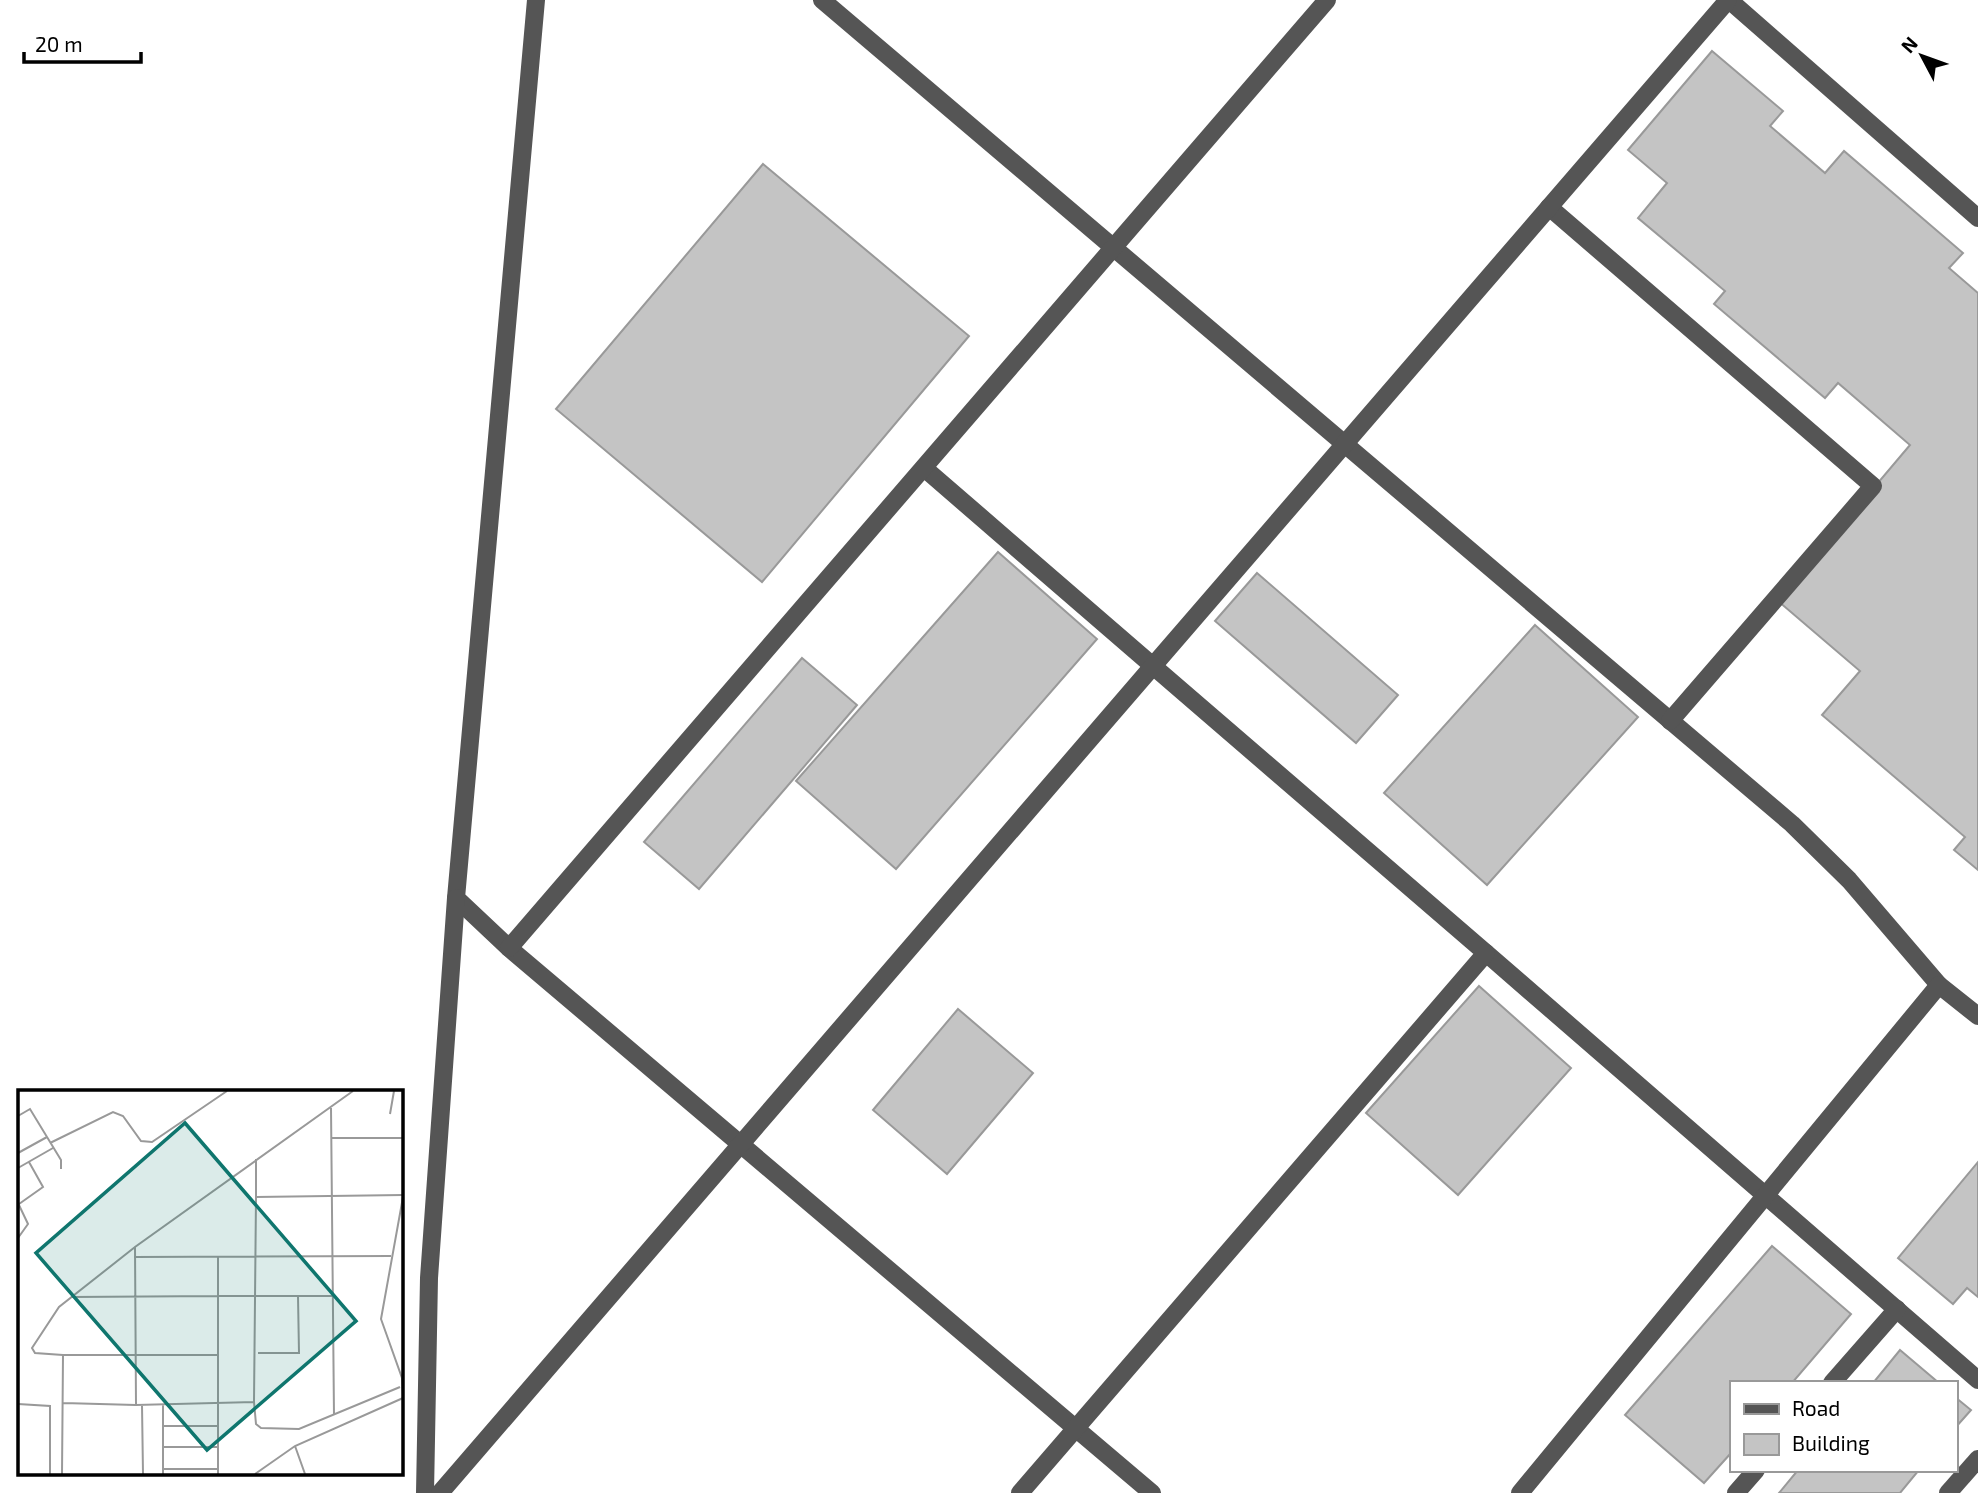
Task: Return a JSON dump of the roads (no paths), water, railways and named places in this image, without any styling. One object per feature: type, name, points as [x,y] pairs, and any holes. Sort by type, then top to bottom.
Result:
[{"type":"lane","points":[[425,1493],[429,1278],[456,898],[536,0]]},
{"type":"lane","points":[[822,0],[1792,824],[1849,880],[1938,985],[1978,1016]]},
{"type":"lane","points":[[509,948],[1327,0]]},
{"type":"lane","points":[[440,1493],[1728,0],[1978,218]]},
{"type":"lane","points":[[1549,207],[1873,486],[1671,721]]},
{"type":"lane","points":[[924,468],[1978,1381]]},
{"type":"lane","points":[[456,898],[509,948],[1152,1493]]},
{"type":"lane","points":[[1020,1493],[1486,953]]},
{"type":"lane","points":[[1520,1493],[1938,985]]},
{"type":"lane","points":[[1834,1381],[1897,1309]]},
{"type":"lane","points":[[1948,1493],[1978,1459]]},
{"type":"lane","points":[[1736,1493],[1754,1472]]}]
